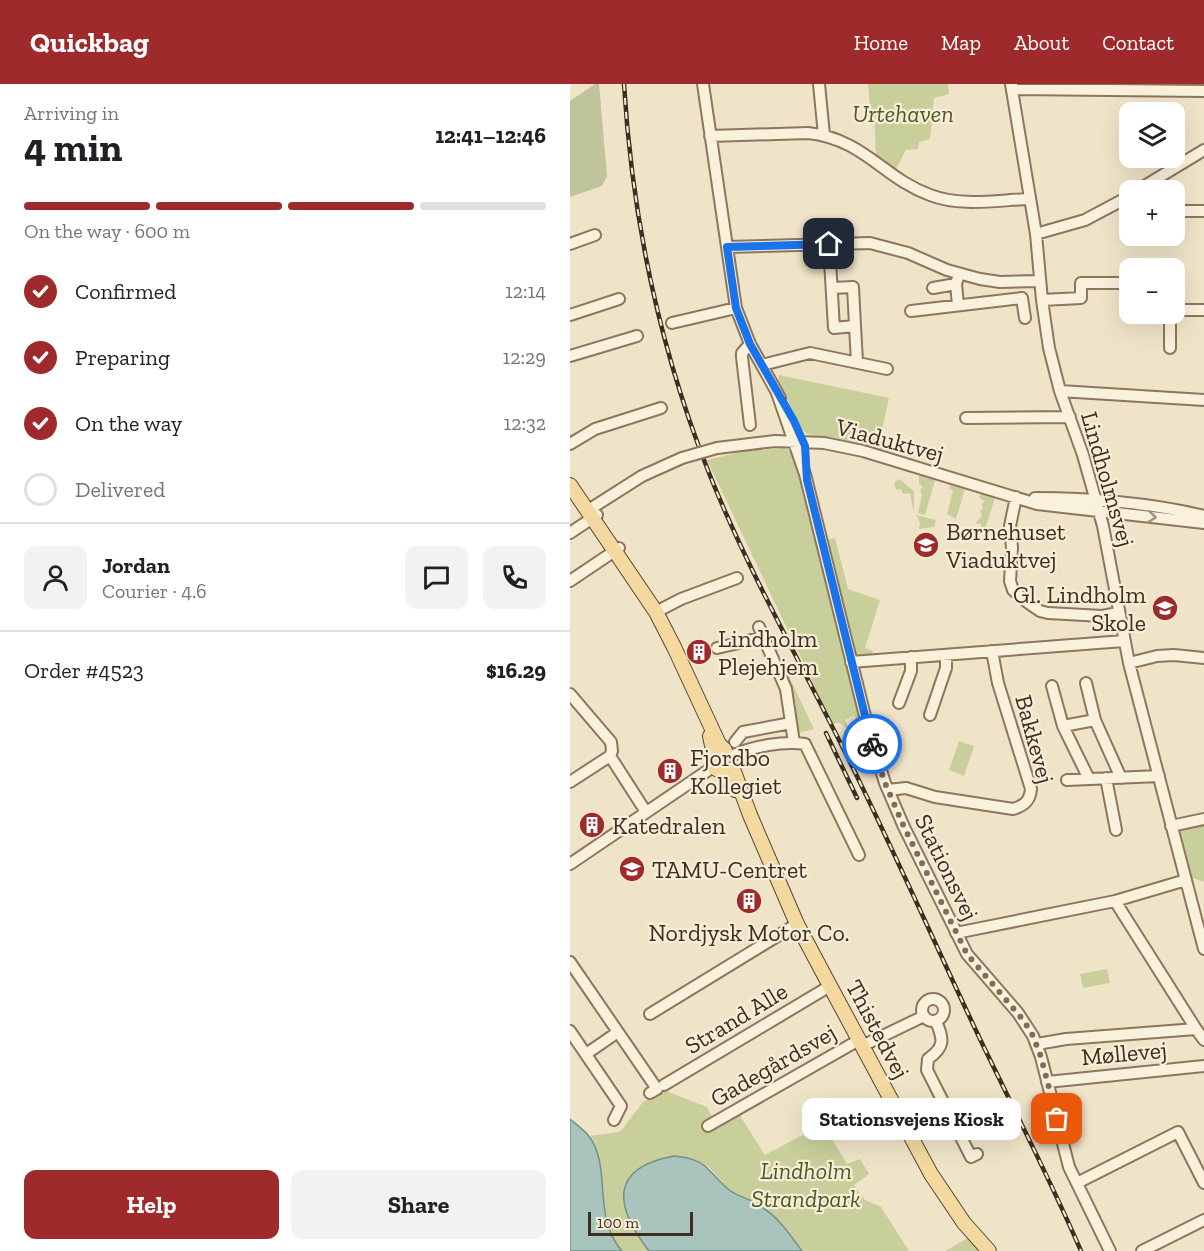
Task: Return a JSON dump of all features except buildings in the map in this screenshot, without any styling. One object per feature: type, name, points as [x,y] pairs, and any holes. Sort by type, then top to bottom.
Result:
[{"type":"main road","name":"Thistedvej","points":[[570,473],[592,513]]},
{"type":"main road","name":"Thistedvej","points":[[570,485],[592,513],[656,612],[703,710],[797,924],[946,1199],[989,1251]]},
{"type":"street","name":"Stationsvej","points":[[703,84],[736,308],[750,344],[777,393],[798,441],[874,750],[904,827],[967,954],[1024,1021],[1036,1044],[1069,1167],[1110,1251]]},
{"type":"street","points":[[819,84],[824,135]]},
{"type":"street","points":[[1012,87],[1204,91]]},
{"type":"street","name":"Lindholmsvej","points":[[1012,87],[1036,234],[1041,300],[1049,348],[1060,391],[1098,506],[1129,663],[1204,949]]},
{"type":"street","points":[[710,136],[808,133],[824,135],[857,148],[911,186],[936,197],[961,201],[1030,199]]},
{"type":"street","points":[[1154,180],[1204,150]]},
{"type":"street","points":[[1036,234],[1085,220],[1119,203]]},
{"type":"street","points":[[1185,211],[1204,211]]},
{"type":"street","points":[[570,244],[595,235]]},
{"type":"street","points":[[727,247],[870,243],[891,247],[957,279],[1000,282],[1040,281]]},
{"type":"street","points":[[829,244],[834,328],[855,326]]},
{"type":"street","points":[[933,288],[957,279]]},
{"type":"street","points":[[957,279],[958,305]]},
{"type":"street","points":[[1041,300],[1081,298],[1082,283],[1119,283]]},
{"type":"street","points":[[832,288],[853,287],[857,362]]},
{"type":"street","points":[[570,315],[619,298]]},
{"type":"street","points":[[911,311],[1022,298],[1025,318]]},
{"type":"street","points":[[672,323],[736,308]]},
{"type":"street","points":[[1185,310],[1204,310]]},
{"type":"street","points":[[1170,324],[1170,348]]},
{"type":"street","points":[[570,356],[637,336]]},
{"type":"street","points":[[750,344],[742,353],[742,357],[750,425]]},
{"type":"street","points":[[762,365],[810,353],[887,369]]},
{"type":"street","points":[[1060,391],[1204,400]]},
{"type":"street","points":[[570,444],[595,429],[662,408]]},
{"type":"street","points":[[966,418],[1070,417]]},
{"type":"street","name":"Viaduktvej","points":[[570,533],[592,513],[642,476],[682,458],[717,448],[762,442],[824,443],[863,451],[1016,497],[1098,506]]},
{"type":"street","points":[[1016,497],[1010,526],[1012,548],[1010,581],[1013,590],[1040,611],[1048,613],[1102,616],[1118,613]]},
{"type":"street","points":[[1098,506],[1153,507],[1204,516]]},
{"type":"street","points":[[1098,506],[1204,523]]},
{"type":"street","points":[[570,581],[617,550]]},
{"type":"street","points":[[656,612],[681,598],[737,578]]},
{"type":"street","points":[[717,648],[762,632],[786,688],[794,743]]},
{"type":"street","points":[[851,662],[1124,641]]},
{"type":"street","name":"Bakkevej","points":[[888,790],[906,788],[935,797],[1013,809],[1021,807],[1029,800],[1031,789],[998,682],[992,651]]},
{"type":"street","points":[[930,715],[946,668],[946,655]]},
{"type":"street","points":[[1129,663],[1157,656],[1204,658]]},
{"type":"street","points":[[899,704],[911,671],[911,657]]},
{"type":"street","points":[[1086,682],[1095,720],[1121,778]]},
{"type":"street","points":[[1052,686],[1063,726],[1089,779]]},
{"type":"street","points":[[570,694],[611,742],[612,751],[610,756],[570,782]]},
{"type":"street","points":[[1063,726],[1095,720]]},
{"type":"street","points":[[725,759],[743,732],[791,723]]},
{"type":"street","points":[[570,864],[725,759],[752,749],[794,743],[805,744],[859,855]]},
{"type":"street","points":[[610,756],[646,812]]},
{"type":"street","points":[[1067,780],[1159,776]]},
{"type":"street","points":[[1106,778],[1116,830]]},
{"type":"street","points":[[1171,826],[1204,819]]},
{"type":"street","points":[[956,933],[1115,901],[1186,880]]},
{"type":"street","name":"Møllevej","points":[[1115,901],[1204,1040]]},
{"type":"street","points":[[650,1014],[797,924]]},
{"type":"street","points":[[570,962],[657,1089],[650,1094]]},
{"type":"street","name":"Strand Alle","points":[[664,1085],[830,986]]},
{"type":"street","points":[[931,1000],[938,1000],[943,1005],[944,1013],[936,1021],[924,1016],[922,1009],[925,1003],[931,1000]]},
{"type":"street","name":"Gadegårdsvej","points":[[708,1126],[860,1043],[924,1016]]},
{"type":"street","points":[[936,1021],[942,1038],[941,1046],[928,1059],[927,1070],[971,1157],[977,1154]]},
{"type":"street","points":[[1036,1044],[1196,1029]]},
{"type":"street","points":[[570,1031],[621,1106],[614,1120]]},
{"type":"street","points":[[586,1053],[618,1032]]},
{"type":"street","name":"Møllevej","points":[[1047,1082],[1204,1066]]},
{"type":"street","points":[[1077,1183],[1178,1132],[1204,1183]]},
{"type":"street","points":[[1142,1251],[1204,1220]]},
{"type":"green space","points":[[595,84],[599,84],[607,176],[602,186],[570,197],[570,101]]},
{"type":"green space","name":"Urtehaven","points":[[868,84],[948,84],[949,94],[934,98],[930,139],[919,142],[918,149],[906,150],[896,169],[876,154],[874,115],[870,105]]},
{"type":"green space","points":[[779,375],[889,398],[879,445],[890,449],[888,451],[807,434],[801,428],[778,380]]},
{"type":"green space","points":[[783,448],[790,450],[794,456],[859,714],[858,722],[854,715],[845,720],[848,727],[846,728],[840,723],[832,723],[707,460],[745,451]]},
{"type":"green space","points":[[919,475],[935,480],[925,515],[918,513],[922,495],[920,490],[923,487],[919,483]]},
{"type":"green space","points":[[899,479],[914,491],[914,513],[910,493],[903,494],[901,489],[896,490],[894,483]]},
{"type":"green space","points":[[950,485],[965,489],[956,519],[947,514],[953,490],[949,489]]},
{"type":"green space","points":[[981,494],[995,498],[985,529],[981,524],[975,523],[982,516],[980,511],[984,501],[979,497]]},
{"type":"green space","points":[[916,515],[936,520],[934,527],[919,529],[920,523]]},
{"type":"green space","points":[[835,538],[848,589],[880,600],[865,648],[873,651],[872,654],[855,656],[827,540]]},
{"type":"green space","points":[[785,674],[788,674],[814,729],[798,733],[795,711]]},
{"type":"green space","points":[[959,741],[974,746],[964,776],[949,770]]},
{"type":"green space","points":[[1204,825],[1204,882],[1190,877],[1179,830]]},
{"type":"green space","points":[[1107,969],[1110,983],[1083,988],[1080,974]]},
{"type":"green space","name":"Lindholm Strandpark","points":[[666,1091],[707,1107],[718,1128],[739,1114],[765,1155],[823,1124],[847,1164],[860,1159],[869,1174],[854,1185],[865,1200],[881,1207],[909,1251],[802,1251],[754,1202],[729,1190],[710,1168],[687,1157],[638,1237],[649,1251],[622,1251],[606,1222],[601,1167],[589,1136],[620,1132],[643,1102]]},
{"type":"green space","points":[[968,1238],[980,1251],[945,1251]]},
{"type":"water","points":[[570,1119],[588,1135],[595,1147],[600,1161],[607,1222],[622,1251],[570,1251]]},
{"type":"water","points":[[674,1156],[694,1160],[706,1166],[731,1191],[771,1213],[802,1251],[649,1251],[629,1219],[624,1204],[624,1191],[628,1179],[638,1170],[653,1162]]},
{"type":"railway","points":[[624,84],[634,183],[651,282],[676,379],[709,473],[741,546],[865,793],[1081,1251]]},
{"type":"railway","points":[[826,733],[857,798]]},
{"type":"way so far","points":[[872,744],[885,783],[904,827],[967,954],[1024,1021],[1033,1036],[1041,1057],[1057,1119]]},
{"type":"place","name":"Børnehuset Viaduktvej","points":[[926,545]]},
{"type":"place","name":"Gl. Lindholm Skole","points":[[1165,608]]},
{"type":"place","name":"Lindholm Plejehjem","points":[[699,652]]},
{"type":"place","name":"Fjordbo Kollegiet","points":[[670,771]]},
{"type":"place","name":"Katedralen","points":[[592,825]]},
{"type":"place","name":"TAMU-Centret","points":[[632,869]]},
{"type":"place","name":"Nordjysk Motor Co.","points":[[749,901]]},
{"type":"place","name":"Stationsvejens Kiosk","points":[[1057,1119]]},
{"type":"route","points":[[829,244],[727,247],[736,308],[743,328],[794,421],[805,446],[805,474],[872,744]]}]
